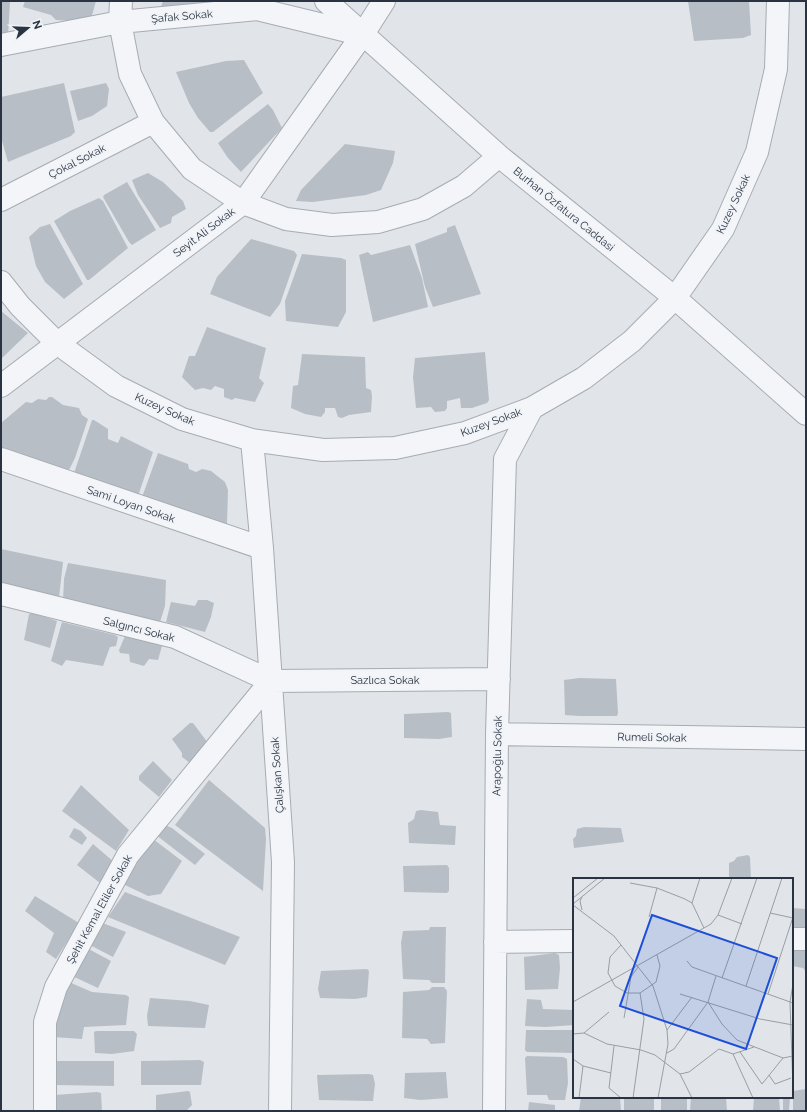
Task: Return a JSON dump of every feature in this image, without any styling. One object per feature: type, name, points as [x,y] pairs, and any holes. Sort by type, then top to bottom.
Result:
[{"type":"street","name":"Burhan Özfatura Caddasi","points":[[326,1],[499,156],[675,298],[806,414]]},
{"type":"street","name":"Seyit Ali Sokak","points":[[1,386],[243,203],[363,34],[384,1]]},
{"type":"street","name":"Kuzey Sokak","points":[[1,282],[20,306],[57,343],[116,386],[182,419],[252,440],[323,450],[395,448],[465,433],[532,408],[584,378],[632,341],[675,298],[723,229],[757,152],[776,70],[778,1]]},
{"type":"street","name":"Şafak Sokak","points":[[1,45],[120,11],[257,9],[363,34]]},
{"type":"street","points":[[120,11],[130,74],[153,122],[192,169],[243,203],[286,219],[332,225],[378,222],[423,209],[444,198],[464,186],[499,156]]},
{"type":"street","name":"Çokal Sokak","points":[[1,200],[153,122]]},
{"type":"street","name":"Arapoğlu Sokak","points":[[494,1111],[497,734],[505,459],[532,408]]},
{"type":"street","name":"Çalışkan Sokak","points":[[252,440],[262,548],[282,862],[280,1111]]},
{"type":"street","name":"Sami Loyan Sokak","points":[[1,459],[262,548]]},
{"type":"street","name":"Salgıncı Sokak","points":[[1,594],[175,637],[271,680]]},
{"type":"street","name":"Sazlıca Sokak","points":[[271,680],[499,679]]},
{"type":"street","name":"Şehit Kemal Etiler Sokak","points":[[45,1111],[45,1022],[56,987],[128,856],[271,680]]},
{"type":"street","name":"Rumeli Sokak","points":[[497,734],[806,740]]},
{"type":"street","points":[[793,939],[806,939]]},
{"type":"street","points":[[495,942],[573,941]]},
{"type":"building","points":[[1,1],[10,1],[8,37],[1,38]]},
{"type":"building","points":[[25,1],[96,1],[89,26],[72,21],[56,20],[51,15],[23,7]]},
{"type":"building","points":[[163,1],[229,1],[192,9],[175,5],[170,10],[161,7]]},
{"type":"building","points":[[688,1],[749,1],[751,35],[743,38],[694,41]]},
{"type":"building","points":[[244,60],[263,93],[213,132],[210,132],[198,118],[189,103],[176,72],[226,61]]},
{"type":"building","points":[[64,83],[75,132],[71,136],[8,162],[1,137],[1,97]]},
{"type":"building","points":[[106,83],[109,89],[107,106],[92,116],[78,121],[70,91]]},
{"type":"building","points":[[268,104],[273,110],[282,128],[241,172],[228,158],[218,143]]},
{"type":"building","points":[[345,144],[395,151],[393,163],[381,190],[366,195],[313,202],[296,201],[301,190]]},
{"type":"building","points":[[148,173],[163,182],[183,201],[186,209],[172,217],[171,223],[160,228],[138,195],[132,180]]},
{"type":"building","points":[[127,182],[156,230],[132,245],[103,197]]},
{"type":"building","points":[[99,198],[103,201],[128,248],[89,280],[87,280],[54,221],[70,211]]},
{"type":"building","points":[[50,224],[83,284],[64,299],[45,282],[36,266],[29,237],[40,227]]},
{"type":"building","points":[[455,225],[481,294],[433,307],[425,287],[415,244],[447,232],[447,228]]},
{"type":"building","points":[[251,239],[294,251],[297,255],[280,304],[270,317],[210,294],[217,277]]},
{"type":"building","points":[[410,245],[422,278],[428,307],[373,322],[359,255],[368,252],[371,255]]},
{"type":"building","points":[[302,254],[341,258],[346,260],[346,312],[338,327],[286,321],[285,301]]},
{"type":"building","points":[[1,311],[28,333],[1,359]]},
{"type":"building","points":[[207,327],[266,348],[259,378],[264,383],[255,402],[235,398],[232,400],[224,397],[224,389],[215,386],[211,390],[203,388],[195,390],[182,377],[189,356],[195,356]]},
{"type":"building","points":[[485,352],[489,400],[487,403],[472,408],[461,408],[460,398],[447,401],[447,408],[445,411],[435,412],[431,407],[416,408],[413,377],[415,358]]},
{"type":"building","points":[[302,354],[365,357],[366,388],[371,390],[372,396],[371,412],[349,415],[342,418],[338,417],[335,408],[325,408],[325,412],[321,417],[305,414],[291,408],[293,386],[298,385]]},
{"type":"building","points":[[49,397],[52,397],[63,405],[79,408],[82,415],[88,419],[75,458],[67,474],[1,452],[1,423],[26,402],[32,403],[38,399],[46,400]]},
{"type":"building","points":[[92,420],[108,429],[108,439],[118,443],[121,436],[153,452],[137,499],[73,476]]},
{"type":"building","points":[[158,453],[188,464],[189,469],[196,472],[202,469],[211,471],[225,482],[228,490],[227,524],[186,519],[141,500]]},
{"type":"building","points":[[1,549],[63,562],[59,598],[1,587]]},
{"type":"building","points":[[68,563],[166,580],[165,606],[160,622],[63,600],[64,579]]},
{"type":"building","points":[[198,600],[207,600],[214,603],[211,617],[205,632],[166,622],[171,602],[195,606]]},
{"type":"building","points":[[33,613],[57,621],[50,648],[24,640],[29,614]]},
{"type":"building","points":[[62,622],[118,637],[116,646],[110,647],[103,666],[66,660],[62,666],[51,661]]},
{"type":"building","points":[[125,636],[162,646],[158,660],[149,659],[144,666],[130,662],[129,654],[120,653],[119,650]]},
{"type":"building","points":[[579,678],[616,679],[617,716],[565,715],[564,680]]},
{"type":"building","points":[[451,713],[452,737],[439,739],[404,738],[404,714]]},
{"type":"building","points":[[190,723],[193,723],[208,743],[190,763],[182,757],[182,753],[172,739]]},
{"type":"building","points":[[153,761],[172,780],[159,797],[139,780],[139,776]]},
{"type":"building","points":[[209,780],[265,828],[266,839],[263,891],[175,825]]},
{"type":"building","points":[[81,785],[129,830],[116,851],[62,811]]},
{"type":"building","points":[[421,810],[438,812],[440,825],[456,826],[455,845],[409,843],[408,823],[414,819],[416,811]]},
{"type":"building","points":[[165,825],[172,828],[205,854],[195,865],[156,835]]},
{"type":"building","points":[[584,827],[621,828],[624,842],[574,848],[573,839],[576,836],[577,829]]},
{"type":"building","points":[[74,828],[81,831],[87,838],[82,845],[69,837]]},
{"type":"building","points":[[153,839],[182,861],[161,894],[148,896],[123,884]]},
{"type":"building","points":[[93,844],[114,862],[100,883],[77,865]]},
{"type":"building","points":[[748,855],[750,857],[751,878],[729,877],[729,863],[734,861],[737,857]]},
{"type":"building","points":[[447,865],[449,868],[449,891],[447,893],[404,892],[403,866]]},
{"type":"building","points":[[125,892],[240,937],[225,965],[108,917]]},
{"type":"building","points":[[35,896],[79,923],[56,959],[46,952],[54,933],[25,911]]},
{"type":"building","points":[[793,908],[806,909],[806,928],[793,928]]},
{"type":"building","points":[[100,922],[126,932],[113,957],[88,944]]},
{"type":"building","points":[[430,927],[446,927],[445,983],[432,983],[429,980],[403,979],[401,943],[403,931],[429,930]]},
{"type":"building","points":[[85,947],[111,961],[98,988],[70,975]]},
{"type":"building","points":[[793,951],[806,951],[806,972],[803,968],[793,966]]},
{"type":"building","points":[[555,953],[559,955],[560,968],[558,989],[525,990],[524,957]]},
{"type":"building","points":[[367,969],[369,971],[367,997],[355,999],[320,998],[318,989],[321,971]]},
{"type":"building","points":[[69,982],[92,992],[126,995],[129,997],[126,1025],[84,1027],[82,1039],[53,1037],[54,1011]]},
{"type":"building","points":[[432,987],[444,987],[447,991],[445,1043],[431,1044],[427,1039],[402,1038],[403,992],[429,990]]},
{"type":"building","points":[[150,998],[190,1001],[209,1005],[205,1028],[148,1026],[147,1016]]},
{"type":"building","points":[[527,999],[541,1000],[543,1009],[573,1010],[573,1025],[546,1027],[525,1026]]},
{"type":"building","points":[[526,1030],[573,1030],[573,1053],[527,1052],[525,1050]]},
{"type":"building","points":[[134,1031],[137,1034],[134,1051],[112,1054],[95,1053],[94,1032]]},
{"type":"building","points":[[527,1056],[563,1057],[567,1059],[568,1083],[565,1100],[549,1100],[547,1095],[527,1095],[525,1058]]},
{"type":"building","points":[[200,1060],[204,1062],[201,1085],[141,1085],[141,1061]]},
{"type":"building","points":[[55,1061],[114,1061],[114,1086],[55,1085]]},
{"type":"building","points":[[446,1072],[448,1098],[420,1100],[404,1098],[405,1073]]},
{"type":"building","points":[[317,1075],[373,1075],[375,1084],[373,1101],[319,1100]]},
{"type":"building","points":[[806,1089],[806,1111],[793,1111],[793,1091]]},
{"type":"building","points":[[190,1092],[192,1105],[186,1111],[156,1111],[156,1095]]},
{"type":"building","points":[[101,1093],[102,1111],[53,1111],[54,1095]]},
{"type":"building","points":[[581,1098],[620,1098],[621,1111],[579,1111]]},
{"type":"building","points":[[624,1098],[654,1098],[654,1111],[624,1111]]},
{"type":"building","points":[[687,1098],[687,1111],[661,1111],[661,1099]]},
{"type":"building","points":[[691,1098],[726,1098],[727,1111],[690,1111]]},
{"type":"building","points":[[754,1098],[779,1098],[780,1111],[753,1111]]},
{"type":"building","points":[[783,1098],[790,1098],[789,1111],[783,1111]]},
{"type":"building","points":[[529,1102],[555,1105],[555,1111],[528,1111]]}]
